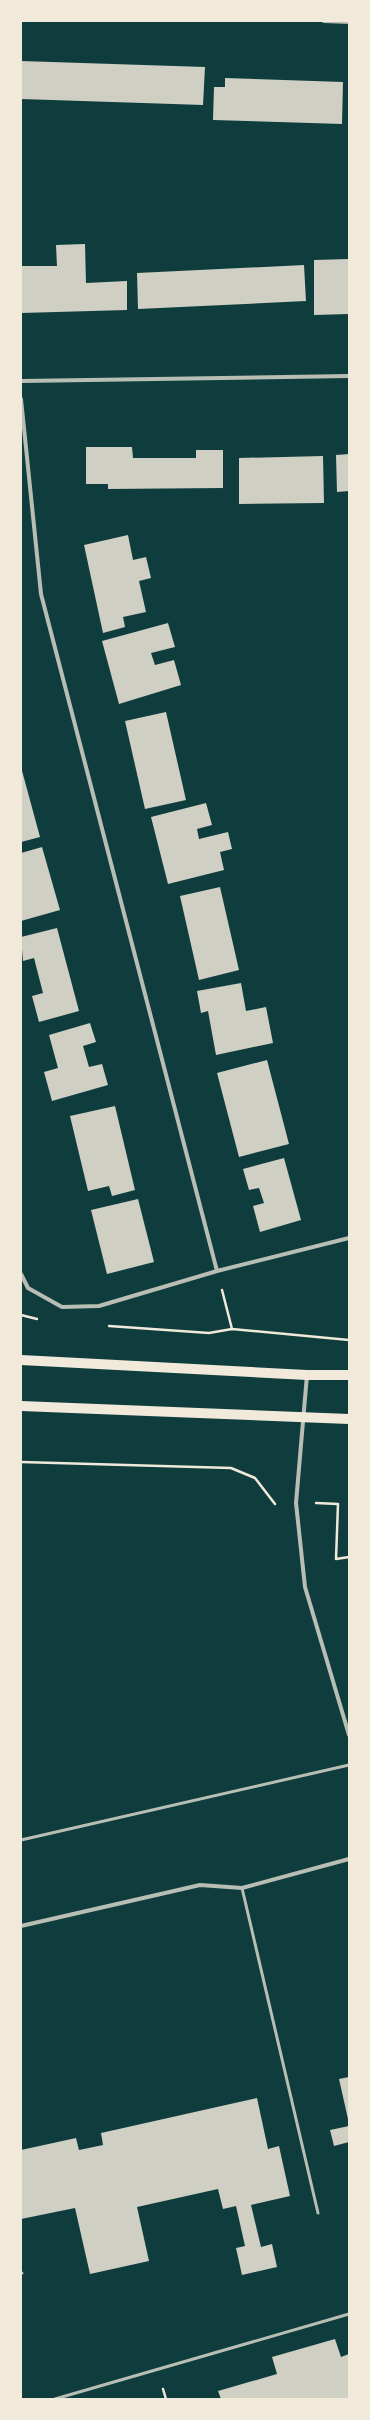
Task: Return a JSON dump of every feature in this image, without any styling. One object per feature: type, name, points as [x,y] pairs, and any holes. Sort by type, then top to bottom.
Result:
[{"type":"main road","points":[[21,1360],[307,1375],[349,1375]]},
{"type":"main road","points":[[21,1406],[349,1418]]},
{"type":"street","points":[[324,21],[349,22]]},
{"type":"street","points":[[21,381],[349,376]]},
{"type":"street","points":[[21,399],[41,594],[217,1271]]},
{"type":"street","points":[[21,1274],[28,1288],[62,1307],[99,1306],[217,1271],[349,1238]]},
{"type":"street","points":[[307,1375],[302,1417],[296,1503],[305,1587],[349,1736]]},
{"type":"street","points":[[21,1926],[200,1885],[242,1888],[349,1859]]},
{"type":"lane","points":[[21,1840],[349,1765]]},
{"type":"lane","points":[[242,1888],[318,2213]]},
{"type":"lane","points":[[55,2399],[349,2314]]},
{"type":"path","points":[[217,1271],[232,1329]]},
{"type":"path","points":[[21,1316],[43,1320]]},
{"type":"path","points":[[106,1326],[209,1333],[232,1329],[349,1340]]},
{"type":"path","points":[[21,1462],[231,1468],[255,1478],[273,1504],[338,1504],[336,1559],[349,1557]]},
{"type":"building","points":[[21,61],[205,67],[203,105],[21,99]]},
{"type":"building","points":[[225,78],[343,82],[342,124],[213,120],[214,87],[225,87]]},
{"type":"building","points":[[85,244],[86,283],[127,281],[127,310],[21,313],[21,266],[57,266],[56,245]]},
{"type":"building","points":[[349,259],[349,314],[314,315],[314,260]]},
{"type":"building","points":[[304,265],[306,301],[138,309],[137,273]]},
{"type":"building","points":[[86,447],[132,447],[133,458],[196,458],[196,450],[223,450],[223,488],[108,489],[108,484],[86,484]]},
{"type":"building","points":[[349,454],[349,491],[337,492],[336,455]]},
{"type":"building","points":[[323,456],[324,503],[239,504],[239,458]]},
{"type":"building","points":[[128,535],[133,560],[146,557],[151,578],[139,581],[146,612],[123,617],[125,627],[103,633],[84,545]]},
{"type":"building","points":[[168,623],[175,647],[151,653],[155,665],[174,660],[181,685],[119,704],[102,641]]},
{"type":"building","points":[[166,712],[186,800],[145,809],[125,721]]},
{"type":"building","points":[[21,767],[40,837],[21,842]]},
{"type":"building","points":[[206,803],[212,825],[197,829],[199,839],[228,832],[232,849],[220,852],[224,870],[168,884],[151,817]]},
{"type":"building","points":[[42,847],[60,910],[21,921],[21,853]]},
{"type":"building","points":[[220,887],[239,970],[199,980],[180,896]]},
{"type":"building","points":[[57,928],[79,1011],[39,1022],[32,996],[43,993],[34,958],[23,961],[21,937]]},
{"type":"building","points":[[241,983],[246,1011],[266,1007],[273,1043],[216,1055],[208,1011],[201,1013],[197,991]]},
{"type":"building","points":[[90,1023],[96,1042],[83,1046],[89,1067],[102,1064],[108,1085],[52,1101],[44,1072],[58,1068],[49,1035]]},
{"type":"building","points":[[267,1060],[289,1144],[239,1157],[217,1073]]},
{"type":"building","points":[[115,1106],[135,1190],[112,1196],[109,1186],[88,1191],[70,1116]]},
{"type":"building","points":[[284,1158],[301,1220],[260,1232],[253,1206],[264,1203],[259,1188],[249,1190],[243,1169]]},
{"type":"building","points":[[138,1199],[154,1262],[107,1274],[91,1210]]},
{"type":"building","points":[[349,2077],[349,2119],[348,2119],[339,2079]]},
{"type":"building","points":[[257,2098],[268,2149],[279,2146],[290,2196],[251,2205],[261,2247],[272,2244],[277,2267],[242,2275],[236,2248],[245,2246],[236,2206],[223,2209],[218,2189],[137,2207],[149,2261],[90,2274],[75,2208],[21,2219],[21,2150],[76,2138],[79,2150],[103,2145],[101,2133]]},
{"type":"building","points":[[349,2126],[349,2142],[334,2146],[330,2130]]},
{"type":"building","points":[[335,2339],[341,2357],[349,2354],[349,2399],[221,2399],[218,2391],[277,2374],[272,2357]]}]
